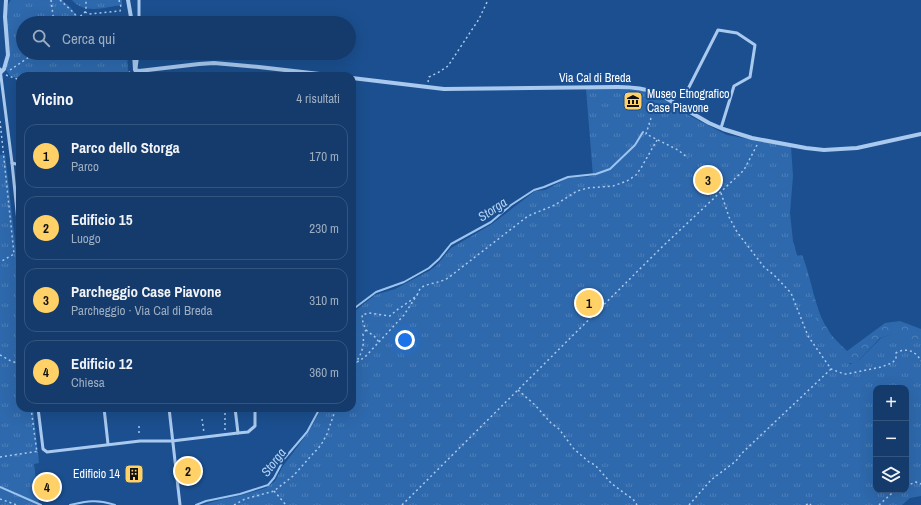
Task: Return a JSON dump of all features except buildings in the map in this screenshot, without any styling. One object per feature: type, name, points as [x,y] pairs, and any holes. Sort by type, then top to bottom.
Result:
[{"type":"street","points":[[0,73],[4,69],[8,55],[5,17],[6,0]]},
{"type":"street","points":[[128,1],[131,16]]},
{"type":"street","points":[[134,60],[135,70],[139,71],[214,63],[302,72]]},
{"type":"street","name":"Via Cal di Breda","points":[[356,78],[461,90],[618,86],[649,89],[709,123],[737,134],[806,148],[824,150],[857,148],[921,134]]},
{"type":"lane","points":[[139,0],[140,16]]},
{"type":"lane","points":[[687,91],[718,30],[737,33],[755,45],[750,77],[734,86],[721,128]]},
{"type":"lane","points":[[135,70],[137,60]]},
{"type":"lane","points":[[0,69],[16,202]]},
{"type":"lane","points":[[12,163],[16,164]]},
{"type":"lane","points":[[38,412],[43,449],[47,452],[108,444],[140,441],[172,441],[248,432],[255,426],[255,412]]},
{"type":"lane","points":[[104,412],[108,444]]},
{"type":"lane","points":[[169,412],[180,505]]},
{"type":"lane","points":[[235,412],[238,433]]},
{"type":"path","points":[[51,0],[53,16]]},
{"type":"path","points":[[60,0],[76,16]]},
{"type":"path","points":[[81,16],[85,12],[86,0]]},
{"type":"path","points":[[85,12],[89,14],[120,10],[121,7],[119,0]]},
{"type":"path","points":[[428,87],[429,77],[448,66],[479,19],[488,0]]},
{"type":"path","points":[[0,73],[8,71],[24,60]]},
{"type":"path","points":[[131,72],[135,70]]},
{"type":"path","points":[[0,73],[16,79]]},
{"type":"path","points":[[650,118],[646,134],[678,150],[688,158]]},
{"type":"path","points":[[0,121],[14,254],[0,262]]},
{"type":"path","points":[[402,505],[663,246],[744,170],[752,158],[759,139]]},
{"type":"path","points":[[356,363],[365,357],[410,308],[420,288],[442,282],[448,278],[528,216],[555,205],[577,191],[588,188],[613,186],[627,181],[636,175],[657,140]]},
{"type":"path","points":[[0,165],[4,164]]},
{"type":"path","points":[[721,193],[729,217],[737,232],[764,268],[775,276],[791,293],[808,336],[831,370],[844,374],[881,367],[892,363],[896,359],[896,353],[900,350],[910,350],[915,352],[921,361]]},
{"type":"path","points":[[379,342],[366,330],[362,315],[369,313],[390,316],[417,294]]},
{"type":"path","points":[[356,363],[362,351],[364,342],[363,334],[366,330]]},
{"type":"path","points":[[0,355],[16,363]]},
{"type":"path","points":[[689,505],[711,480],[736,462],[741,454],[831,370]]},
{"type":"path","points":[[518,390],[559,429],[574,449],[589,462],[595,465],[611,483],[633,499],[637,505]]},
{"type":"path","points":[[0,457],[37,453],[32,412]]},
{"type":"path","points":[[224,434],[225,412]]},
{"type":"path","points":[[234,505],[245,499],[274,492],[293,476],[321,445],[327,434],[335,412]]},
{"type":"path","points":[[202,419],[204,437]]},
{"type":"path","points":[[139,426],[140,441]]},
{"type":"path","points":[[909,485],[916,482],[921,484]]},
{"type":"path","points":[[274,492],[286,505]]},
{"type":"path","points":[[879,505],[892,493]]},
{"type":"path","points":[[0,499],[16,505]]},
{"type":"path","points":[[806,505],[809,503],[811,505]]},
{"type":"green space","points":[[11,0],[62,0],[77,16],[16,16],[16,60],[127,60],[128,72],[16,72],[16,78],[10,76],[6,70],[9,57],[6,18],[8,4]]},
{"type":"green space","points":[[72,0],[122,0],[122,5],[89,9],[77,5]]},
{"type":"green space","points":[[618,88],[644,91],[655,94],[690,116],[727,135],[791,147],[793,176],[790,213],[793,241],[797,255],[805,264],[813,296],[818,329],[850,364],[858,361],[881,338],[895,333],[921,342],[921,496],[910,498],[902,505],[203,505],[266,488],[275,481],[283,466],[307,434],[320,412],[356,412],[356,310],[375,295],[395,289],[429,271],[436,266],[451,248],[492,224],[535,191],[545,190],[568,178],[593,176],[586,89]]},
{"type":"green space","points":[[5,154],[16,251],[16,412],[33,412],[39,463],[34,464],[39,505],[0,505],[0,155]]},
{"type":"green space","points":[[802,255],[816,303],[823,321],[831,334],[847,351],[885,323],[900,321],[921,329],[921,343],[893,334],[880,338],[856,363],[848,363],[818,330],[804,265],[795,256]]},
{"type":"waterway","name":"Storga","points":[[356,307],[376,292],[404,282],[429,268],[439,259],[451,244],[491,222],[511,205],[534,190],[568,177],[596,174],[610,169],[635,145],[643,132]]},
{"type":"waterway","name":"Storga","points":[[196,505],[268,485],[274,478],[284,459],[307,432],[318,412]]},
{"type":"waterway","name":"Storga","points":[[0,487],[41,505]]},
{"type":"waterway","name":"Storga","points":[[70,505],[92,501],[115,505]]},
{"type":"place","name":"Museo Etnografico Case Piavone","points":[[633,101]]},
{"type":"place","name":"Parcheggio Case Piavone","points":[[708,180]]},
{"type":"place","name":"Parco dello Storga","points":[[589,303]]},
{"type":"place","name":"Edificio 15","points":[[188,471]]},
{"type":"place","name":"Edificio 14","points":[[134,474]]},
{"type":"place","name":"Edificio 12","points":[[47,487]]}]
